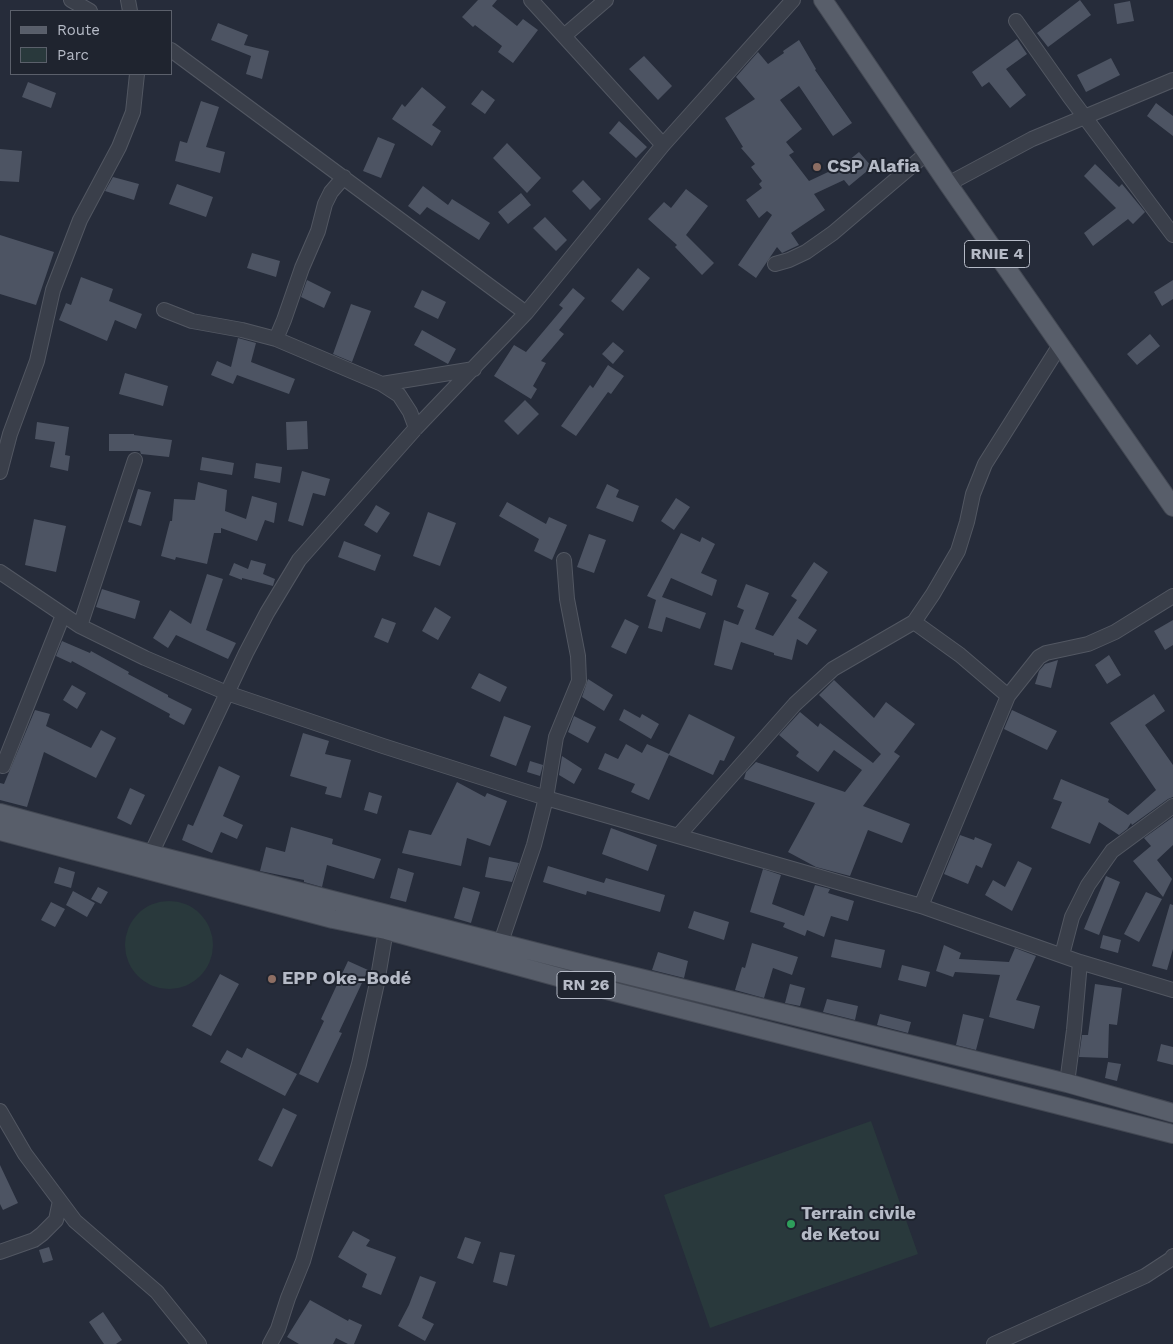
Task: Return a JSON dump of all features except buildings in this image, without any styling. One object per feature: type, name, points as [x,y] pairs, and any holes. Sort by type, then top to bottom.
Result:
[{"type":"main road","name":"RNIE 4","points":[[823,0],[948,184],[1173,507]]},
{"type":"main road","name":"RN 26","points":[[0,813],[151,854],[610,971],[1066,1084],[1173,1113]]},
{"type":"main road","name":"RN 26","points":[[0,831],[332,919],[386,930],[643,1000],[1173,1134]]},
{"type":"street","points":[[71,0],[88,10]]},
{"type":"street","points":[[531,0],[663,145]]},
{"type":"street","points":[[564,36],[606,0]]},
{"type":"street","points":[[151,854],[263,621],[299,560],[416,428],[526,313],[663,145],[793,0]]},
{"type":"street","points":[[1016,21],[1068,96],[1173,235]]},
{"type":"street","points":[[174,56],[344,177],[526,313]]},
{"type":"street","points":[[0,472],[10,434],[37,361],[53,290],[80,220],[119,147],[133,112],[137,75]]},
{"type":"street","points":[[948,184],[1032,139],[1173,80]]},
{"type":"street","points":[[775,264],[806,252],[833,233],[927,153]]},
{"type":"street","points":[[276,339],[302,268],[318,231],[325,204],[331,192],[344,177]]},
{"type":"street","points":[[164,310],[192,321],[242,330],[276,339],[382,384],[399,395],[410,412],[416,428]]},
{"type":"street","points":[[678,836],[795,704],[833,669],[914,622],[934,594],[958,551],[973,494],[985,464],[1060,345]]},
{"type":"street","points":[[382,384],[474,369]]},
{"type":"street","points":[[80,626],[135,460]]},
{"type":"street","points":[[501,942],[534,845],[546,798],[556,737],[578,682],[578,656],[567,599],[564,560]]},
{"type":"street","points":[[0,572],[80,626],[145,658],[227,693],[382,746],[546,798],[921,906],[1080,962],[1173,990]]},
{"type":"street","points":[[921,906],[1008,696],[1043,654],[1088,644],[1115,632],[1173,596]]},
{"type":"street","points":[[3,766],[62,614]]},
{"type":"street","points":[[914,622],[960,654],[1008,696]]},
{"type":"street","points":[[1062,955],[1072,917],[1088,885],[1112,851],[1173,806]]},
{"type":"street","points":[[270,1344],[278,1329],[303,1261],[360,1064],[386,930]]},
{"type":"street","points":[[1066,1084],[1074,1030],[1080,962]]},
{"type":"street","points":[[0,1111],[25,1154],[75,1221],[157,1292],[198,1344]]},
{"type":"street","points":[[0,1252],[34,1240],[42,1234],[56,1220],[60,1201]]},
{"type":"street","points":[[56,1220],[75,1221]]},
{"type":"street","points":[[994,1344],[1145,1276],[1171,1260],[1173,1256]]},
{"type":"green space","points":[[169,901],[186,904],[194,908],[206,920],[210,928],[213,945],[210,962],[206,970],[194,982],[186,986],[169,989],[152,986],[144,982],[132,970],[128,962],[125,945],[128,928],[132,920],[144,908],[152,904]]},
{"type":"green space","name":"Terrain civile de Ketou","points":[[871,1121],[918,1254],[710,1328],[664,1195]]},
{"type":"place","name":"CSP Alafia","points":[[817,167]]},
{"type":"place","name":"EPP Oke-Bodé","points":[[272,979]]},
{"type":"place","name":"Terrain civile de Ketou","points":[[791,1224]]}]
